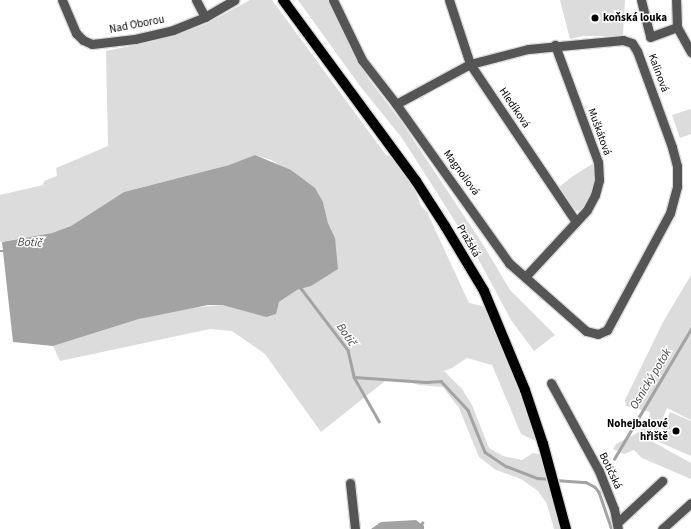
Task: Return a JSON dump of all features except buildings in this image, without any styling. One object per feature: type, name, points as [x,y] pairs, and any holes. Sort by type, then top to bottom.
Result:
[{"type":"main road","name":"Pražská","points":[[283,0],[416,181],[446,226],[484,291],[525,390],[555,486],[566,529]]},
{"type":"street","name":"Nad Oborou","points":[[62,0],[76,33],[83,40],[92,44],[135,38],[173,30],[205,17],[235,0]]},
{"type":"street","points":[[196,0],[205,17]]},
{"type":"street","name":"Magnoliová","points":[[333,0],[362,60],[396,104],[509,263],[586,331],[598,334]]},
{"type":"street","name":"Hledíková","points":[[449,0],[470,64],[576,222]]},
{"type":"street","points":[[641,0],[650,37],[677,27]]},
{"type":"street","points":[[676,0],[677,27],[691,52]]},
{"type":"street","name":"Kalinová","points":[[396,104],[470,64],[528,49],[555,45],[624,40],[632,44],[637,51],[672,147],[677,166],[678,186],[670,213],[611,326],[604,332],[598,334]]},
{"type":"street","name":"Muškátová","points":[[525,277],[587,210],[595,195],[599,180],[598,162],[555,45]]},
{"type":"street","name":"Botičská","points":[[551,383],[599,471],[612,502],[618,526]]},
{"type":"street","points":[[618,526],[662,481]]},
{"type":"street","points":[[350,483],[354,529]]},
{"type":"street","points":[[662,529],[691,503]]},
{"type":"shaded area","points":[[250,0],[272,0],[386,155],[391,156],[412,182],[421,206],[427,212],[469,303],[487,307],[512,363],[538,442],[521,434],[492,365],[467,358],[452,368],[444,371],[462,389],[472,405],[489,448],[503,456],[522,460],[533,453],[542,455],[560,529],[554,529],[547,504],[538,491],[521,479],[496,470],[479,457],[459,408],[443,387],[419,385],[402,380],[385,381],[321,432],[265,354],[232,331],[210,329],[60,361],[53,346],[139,319],[188,308],[222,305],[266,317],[279,302],[297,290],[311,286],[321,279],[335,238],[328,223],[323,202],[274,161],[255,155],[229,165],[124,192],[71,226],[52,233],[0,242],[0,195],[43,185],[44,181],[57,176],[56,168],[108,146],[106,51],[155,41],[206,24]]},
{"type":"shaded area","points":[[298,0],[329,0],[368,78],[403,124],[484,246],[510,290],[555,335],[534,351],[511,320],[474,251],[402,138],[360,86]]},
{"type":"shaded area","name":"koňská louka","points":[[560,0],[625,0],[623,36],[583,36],[570,39]]},
{"type":"shaded area","points":[[691,109],[691,134],[680,138],[672,115]]},
{"type":"shaded area","points":[[594,163],[595,175],[593,189],[582,210],[577,211],[571,208],[558,188],[573,176]]},
{"type":"shaded area","points":[[691,275],[691,420],[667,408],[653,442],[691,463],[691,479],[642,458],[634,450],[624,454],[613,449],[616,444],[637,433],[649,423],[650,412],[626,406],[625,400],[663,322]]},
{"type":"shaded area","name":"Nohejbalové hřiště","points":[[670,412],[691,421],[691,456],[657,441]]},
{"type":"water","points":[[255,155],[291,170],[315,188],[323,202],[328,223],[335,238],[338,269],[311,286],[297,290],[279,302],[276,314],[266,317],[222,305],[208,305],[139,319],[53,346],[13,342],[2,242],[52,233],[71,226],[124,192],[229,165]]},
{"type":"water","points":[[416,520],[424,526],[424,529],[371,529],[381,522]]},
{"type":"waterway","name":"Botič","points":[[0,251],[6,251]]},
{"type":"waterway","name":"Botič","points":[[300,287],[348,350],[354,377],[426,382],[441,381],[468,410],[485,452],[506,466],[538,478],[550,479]]},
{"type":"waterway","name":"Osnický potok","points":[[614,459],[691,329]]},
{"type":"waterway","points":[[354,377],[379,421]]},
{"type":"waterway","name":"Botič","points":[[555,480],[586,482],[595,487],[599,492],[612,529]]},
{"type":"waterway","points":[[419,529],[422,523]]},
{"type":"place","name":"koňská louka","points":[[595,18]]},
{"type":"place","name":"Nohejbalové hřiště","points":[[676,431]]}]
